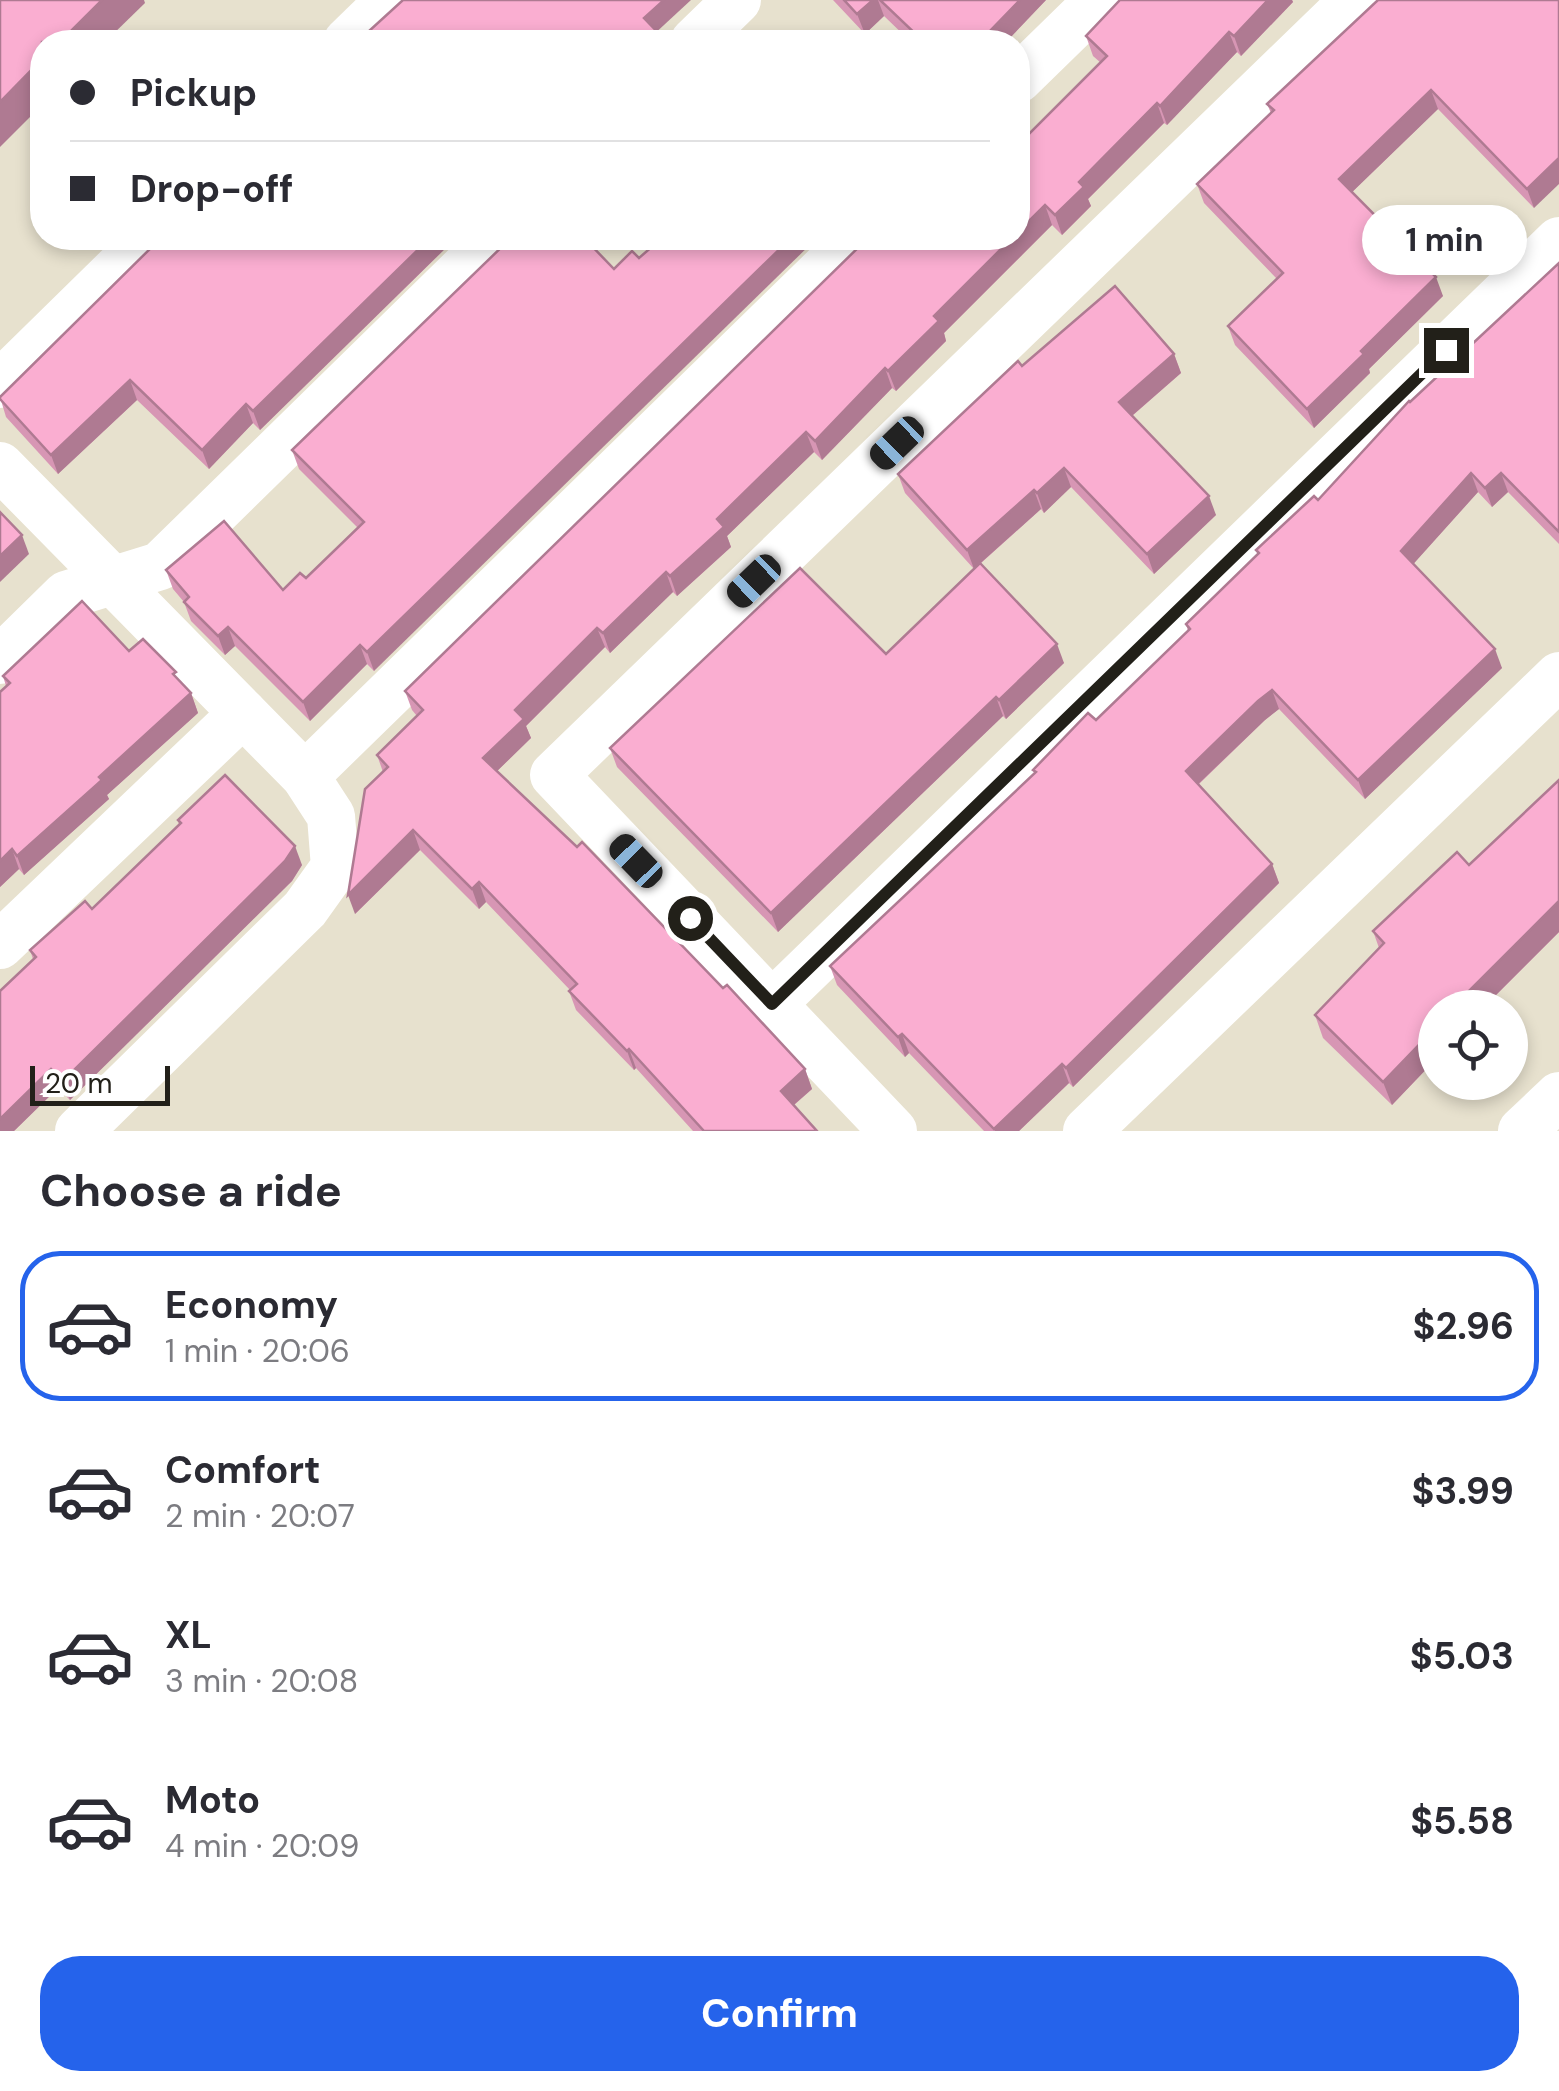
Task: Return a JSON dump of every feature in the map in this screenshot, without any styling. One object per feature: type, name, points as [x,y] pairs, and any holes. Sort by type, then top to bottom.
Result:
[{"type":"street","points":[[359,30],[390,0]]},
{"type":"street","points":[[706,30],[737,0]]},
{"type":"street","points":[[1030,68],[1099,0]]},
{"type":"street","points":[[893,1131],[554,775],[1354,0]]},
{"type":"street","points":[[772,1004],[1559,241]]},
{"type":"street","points":[[0,384],[137,250]]},
{"type":"street","points":[[0,660],[66,595],[160,566],[483,250]]},
{"type":"street","points":[[305,776],[844,250]]},
{"type":"street","points":[[0,466],[305,776],[331,816],[335,867],[305,909],[79,1131]]},
{"type":"street","points":[[1087,1131],[1559,676]]},
{"type":"street","points":[[0,946],[243,713]]},
{"type":"street","points":[[1522,1131],[1559,1096]]},
{"type":"building","points":[[0,0],[102,0],[72,30],[30,30],[30,71],[0,102]]},
{"type":"building","points":[[403,0],[664,0],[644,18],[656,30],[370,30]]},
{"type":"building","points":[[844,0],[873,0],[857,14]]},
{"type":"building","points":[[880,0],[1020,0],[991,30],[911,30]]},
{"type":"building","points":[[1120,0],[1268,0],[1234,36],[1229,32],[1160,106],[1157,103],[1079,182],[1084,187],[1055,215],[1045,205],[1030,220],[1030,133],[1107,56],[1086,36]]},
{"type":"building","points":[[1378,0],[1559,0],[1559,158],[1527,189],[1431,90],[1339,179],[1436,277],[1307,409],[1228,326],[1283,273],[1197,184],[1274,110],[1267,104]]},
{"type":"building","points":[[149,250],[418,250],[253,411],[246,404],[202,450],[130,380],[51,455],[0,397]]},
{"type":"building","points":[[499,250],[596,250],[614,269],[632,251],[639,258],[648,250],[779,250],[367,652],[360,645],[303,702],[228,627],[218,636],[184,602],[189,597],[166,570],[224,521],[283,590],[300,573],[306,578],[364,522],[292,450]]},
{"type":"building","points":[[856,250],[1000,250],[934,316],[939,321],[888,371],[885,368],[815,441],[806,432],[717,519],[724,527],[670,576],[666,572],[603,633],[597,628],[515,710],[524,719],[483,758],[577,847],[582,842],[723,988],[727,985],[805,1069],[781,1091],[817,1131],[704,1131],[569,991],[577,984],[479,882],[472,889],[413,830],[348,895],[365,789],[388,767],[377,755],[423,710],[405,691]]},
{"type":"building","points":[[1559,263],[1559,532],[1501,473],[1485,488],[1471,473],[1401,551],[1495,649],[1358,780],[1272,690],[1258,701],[1186,771],[1272,864],[1066,1068],[1062,1064],[994,1129],[830,966],[1036,772],[1033,770],[1088,713],[1096,720],[1190,629],[1186,624],[1259,553],[1256,550],[1314,496],[1318,500],[1409,401]]},
{"type":"building","points":[[1115,286],[1174,354],[1119,402],[1209,496],[1147,554],[1064,468],[967,550],[898,474],[1018,361],[1022,366]]},
{"type":"building","points":[[0,512],[22,535],[0,556]]},
{"type":"building","points":[[980,563],[1057,644],[999,700],[996,697],[771,913],[610,748],[800,568],[886,654]]},
{"type":"building","points":[[82,601],[129,651],[143,639],[191,693],[17,856],[12,849],[0,861],[0,692],[10,683],[3,676]]},
{"type":"building","points":[[225,775],[295,846],[285,861],[63,1081],[51,1069],[0,1119],[0,991],[36,957],[30,950],[85,901],[92,909]]},
{"type":"building","points":[[1559,780],[1559,901],[1470,990],[1418,990],[1418,1046],[1383,1082],[1315,1015],[1384,943],[1373,931],[1457,852],[1469,865]]},
{"type":"route","points":[[690,918],[772,1004],[1446,350]]}]
